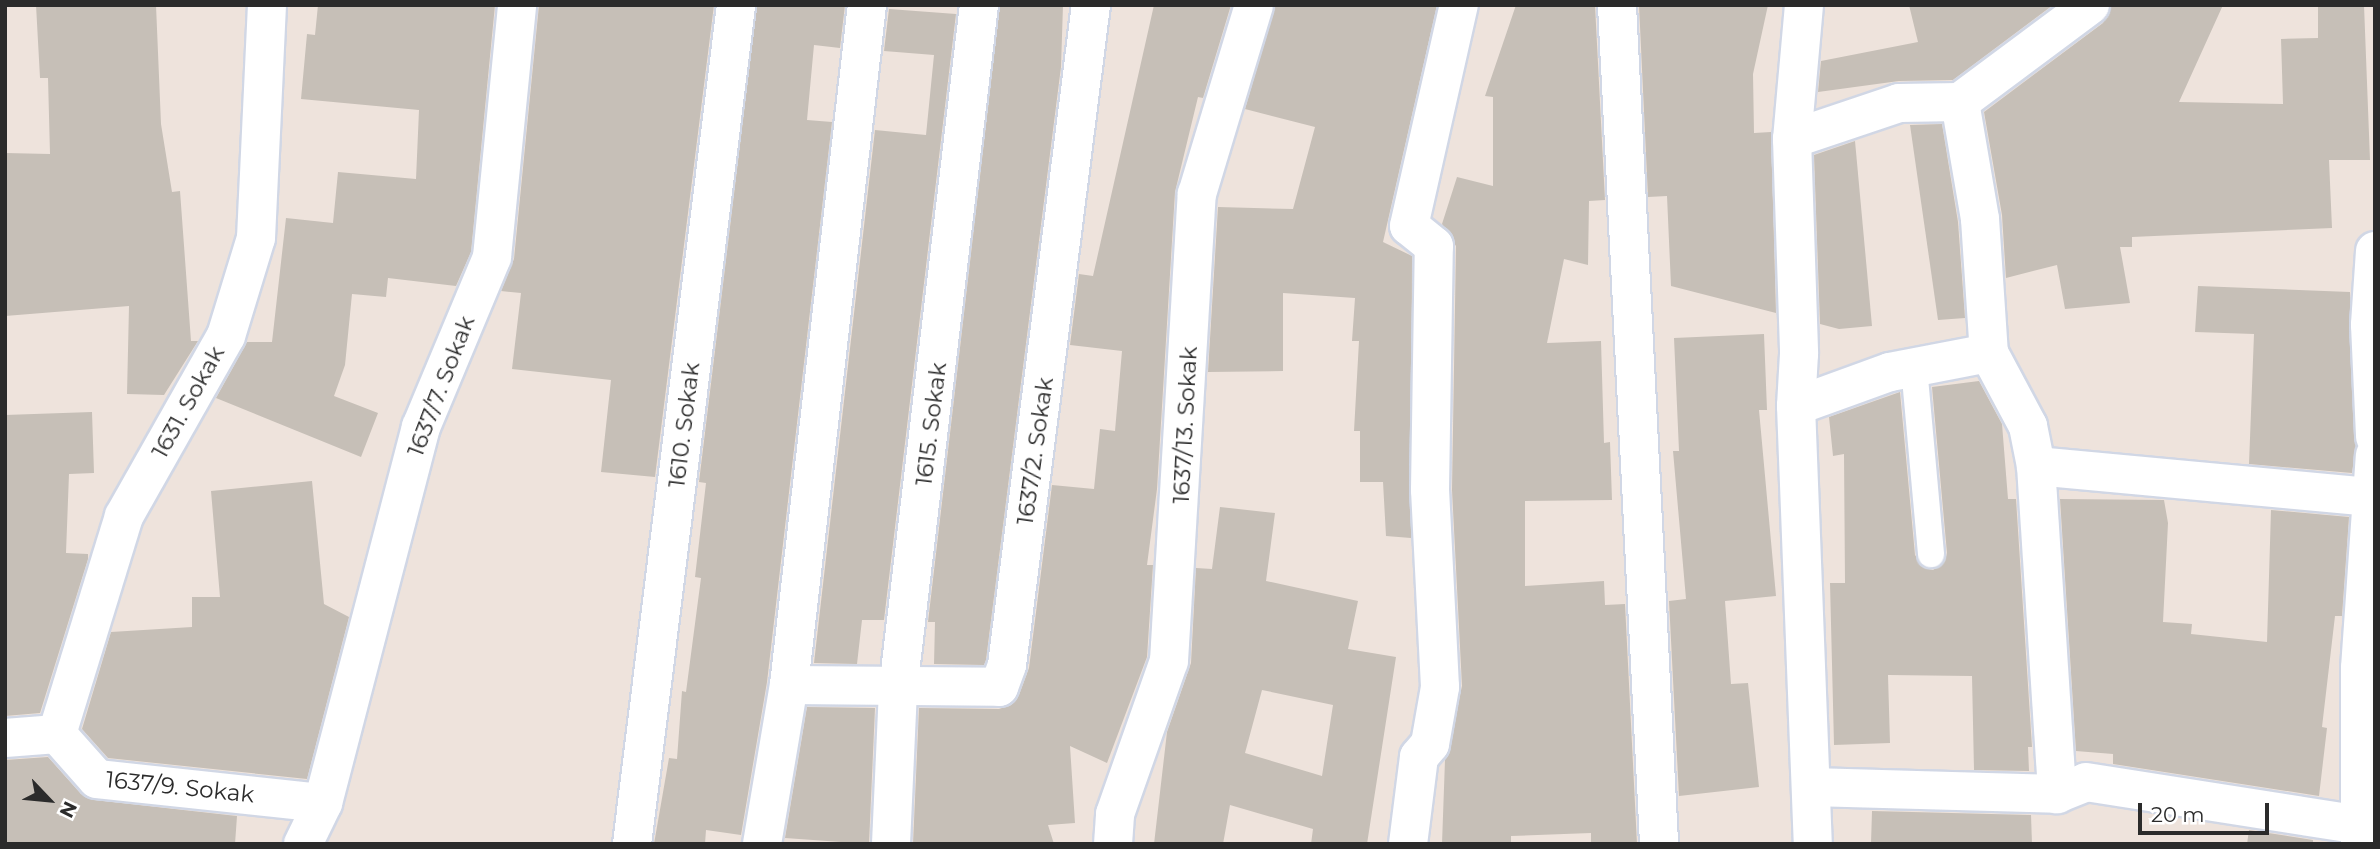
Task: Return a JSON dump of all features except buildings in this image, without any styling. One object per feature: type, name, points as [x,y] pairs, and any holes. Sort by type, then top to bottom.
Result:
[{"type":"street","name":"1631. Sokak","points":[[57,734],[124,516],[226,336],[256,237],[267,5]]},
{"type":"street","name":"1637/7. Sokak","points":[[303,844],[323,803],[421,427],[492,257],[517,5]]},
{"type":"street","name":"1610. Sokak","points":[[632,844],[736,5]]},
{"type":"street","points":[[762,844],[789,685],[867,5]]},
{"type":"street","name":"1615. Sokak","points":[[891,844],[898,689],[979,5]]},
{"type":"street","name":"1637/2. Sokak","points":[[789,685],[898,689],[999,687],[1007,665],[1091,5]]},
{"type":"street","name":"1637/13. Sokak","points":[[1113,844],[1115,814],[1169,661],[1197,194],[1254,5]]},
{"type":"street","points":[[1408,844],[1419,757],[1430,744],[1440,687],[1430,490],[1434,246],[1409,226],[1459,5]]},
{"type":"street","points":[[1617,5],[1659,844]]},
{"type":"street","points":[[1804,5],[1792,139],[1799,354],[1796,406],[1813,844]]},
{"type":"street","points":[[1792,139],[1899,103],[1960,102],[2090,5]]},
{"type":"street","points":[[1960,102],[1980,219],[1989,354],[2028,426],[2036,466],[2057,794]]},
{"type":"street","points":[[2375,251],[2372,325],[2375,437]]},
{"type":"street","points":[[1796,406],[1914,367],[1989,354]]},
{"type":"street","points":[[1811,787],[2057,794],[2086,782],[2360,834],[2361,668],[2375,456]]},
{"type":"street","points":[[2036,466],[2372,497]]},
{"type":"street","points":[[5,738],[57,734]]},
{"type":"street","name":"1637/9. Sokak","points":[[57,734],[97,779],[323,803]]},
{"type":"lane","points":[[1914,367],[1931,554]]}]
